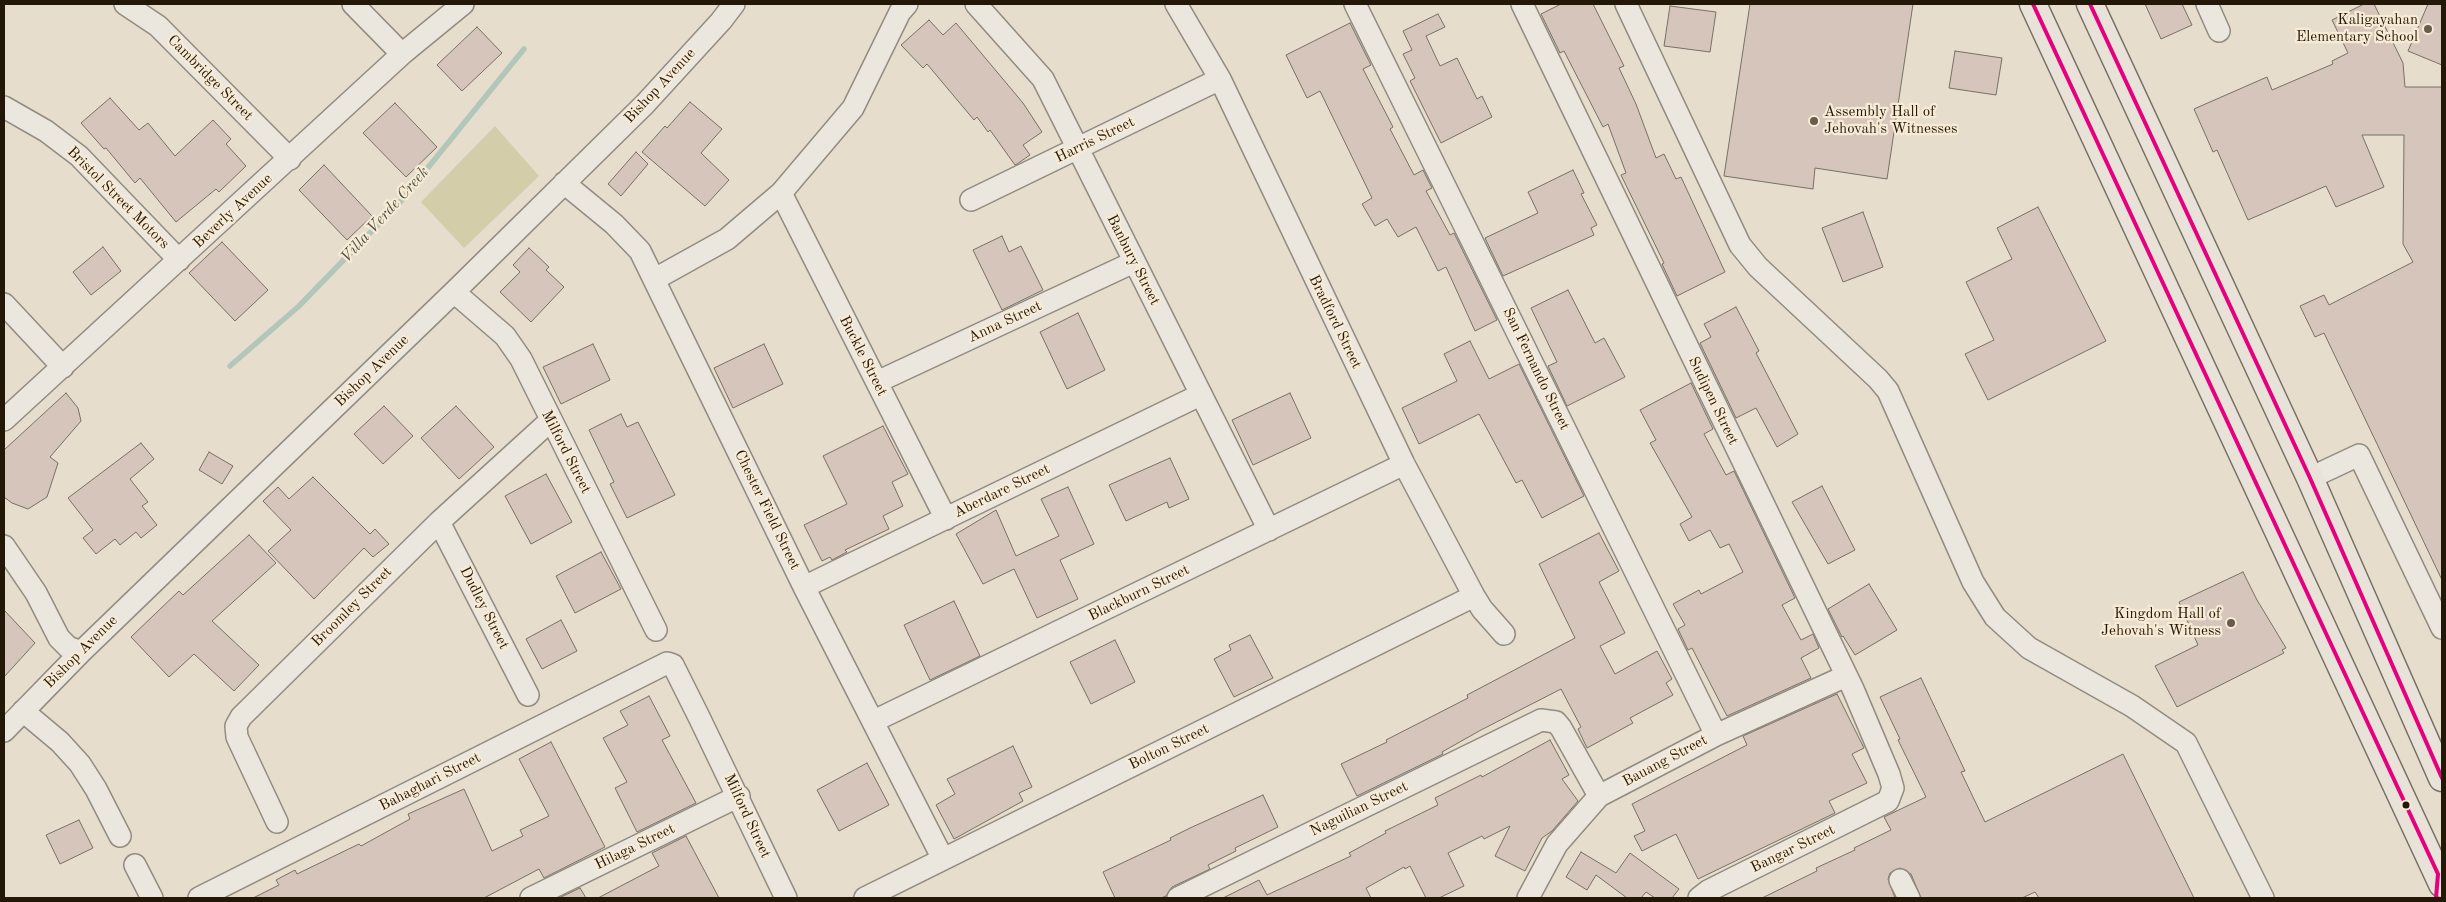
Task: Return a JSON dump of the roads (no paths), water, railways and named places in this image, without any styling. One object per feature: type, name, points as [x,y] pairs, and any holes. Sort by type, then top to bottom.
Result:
[{"type":"main road","points":[[2032,4],[2439,886]]},
{"type":"main road","points":[[2090,4],[2310,478],[2442,778]]},
{"type":"street","name":"Cambridge Street","points":[[125,4],[158,26],[290,158]]},
{"type":"street","points":[[353,4],[402,54]]},
{"type":"street","name":"Beverly Avenue","points":[[4,420],[402,54],[463,4]]},
{"type":"street","name":"Bishop Avenue","points":[[4,731],[81,652],[454,292],[644,104],[734,4]]},
{"type":"street","points":[[655,279],[727,239],[781,194],[853,108],[900,12],[907,4]]},
{"type":"street","name":"Banbury Street","points":[[976,4],[1043,80],[1269,530]]},
{"type":"street","name":"Bradford Street","points":[[1176,4],[1220,79],[1404,464],[1474,596],[1482,609],[1504,634]]},
{"type":"street","name":"San Fernando Street","points":[[1355,4],[1716,735]]},
{"type":"street","name":"Sudipen Street","points":[[1522,4],[1846,676],[1889,774],[1892,788],[1888,801]]},
{"type":"street","points":[[1626,4],[1740,244],[1751,260],[1878,378],[1888,391],[1973,582],[1995,617],[2029,648],[2132,706],[2186,743],[2263,898]]},
{"type":"street","points":[[2207,4],[2220,31]]},
{"type":"street","name":"Harris Street","points":[[971,200],[1220,79]]},
{"type":"street","name":"Bristol Street Motors","points":[[4,107],[46,131],[79,156],[179,260]]},
{"type":"street","name":"Chester Field Street","points":[[564,183],[614,224],[640,251],[804,587],[944,859]]},
{"type":"street","name":"Buckle Street","points":[[781,194],[946,519]]},
{"type":"street","name":"Anna Street","points":[[877,382],[1134,262]]},
{"type":"street","name":"Milford Street","points":[[454,292],[505,336],[521,359],[550,421],[656,630]]},
{"type":"street","points":[[4,304],[63,367]]},
{"type":"street","name":"Aberdare Street","points":[[804,587],[1200,395]]},
{"type":"street","name":"Broomley Street","points":[[277,822],[237,737],[236,726],[241,717],[439,522],[550,421]]},
{"type":"street","points":[[2310,478],[2359,455],[2442,628]]},
{"type":"street","name":"Blackburn Street","points":[[874,721],[1404,464]]},
{"type":"street","name":"Dudley Street","points":[[439,522],[528,695]]},
{"type":"street","points":[[4,546],[36,593],[59,638],[68,647],[81,652]]},
{"type":"street","name":"Bolton Street","points":[[865,898],[1474,596]]},
{"type":"street","name":"Milford Street","points":[[661,666],[668,663],[673,665],[739,796],[786,898]]},
{"type":"street","name":"Bahaghari Street","points":[[199,898],[661,666]]},
{"type":"street","name":"Bauang Street","points":[[1528,898],[1557,844],[1599,796],[1716,735],[1846,676]]},
{"type":"street","points":[[23,711],[60,742],[80,764],[96,788],[120,836]]},
{"type":"street","name":"Naguilian Street","points":[[1178,898],[1541,720],[1556,722],[1561,728],[1599,796]]},
{"type":"street","name":"Hilaga Street","points":[[531,898],[739,796]]},
{"type":"street","name":"Bangar Street","points":[[1699,898],[1708,891],[1888,801]]},
{"type":"street","points":[[135,865],[152,898]]},
{"type":"waterway","name":"Villa Verde Creek","points":[[230,366],[299,306],[401,201],[524,49]]},
{"type":"place","name":"Kaligayahan Elementary School","points":[[2428,29]]},
{"type":"place","name":"Assembly Hall of Jehovah's Witnesses","points":[[1814,121]]},
{"type":"place","name":"Kingdom Hall of Jehovah's Witness","points":[[2231,623]]}]
